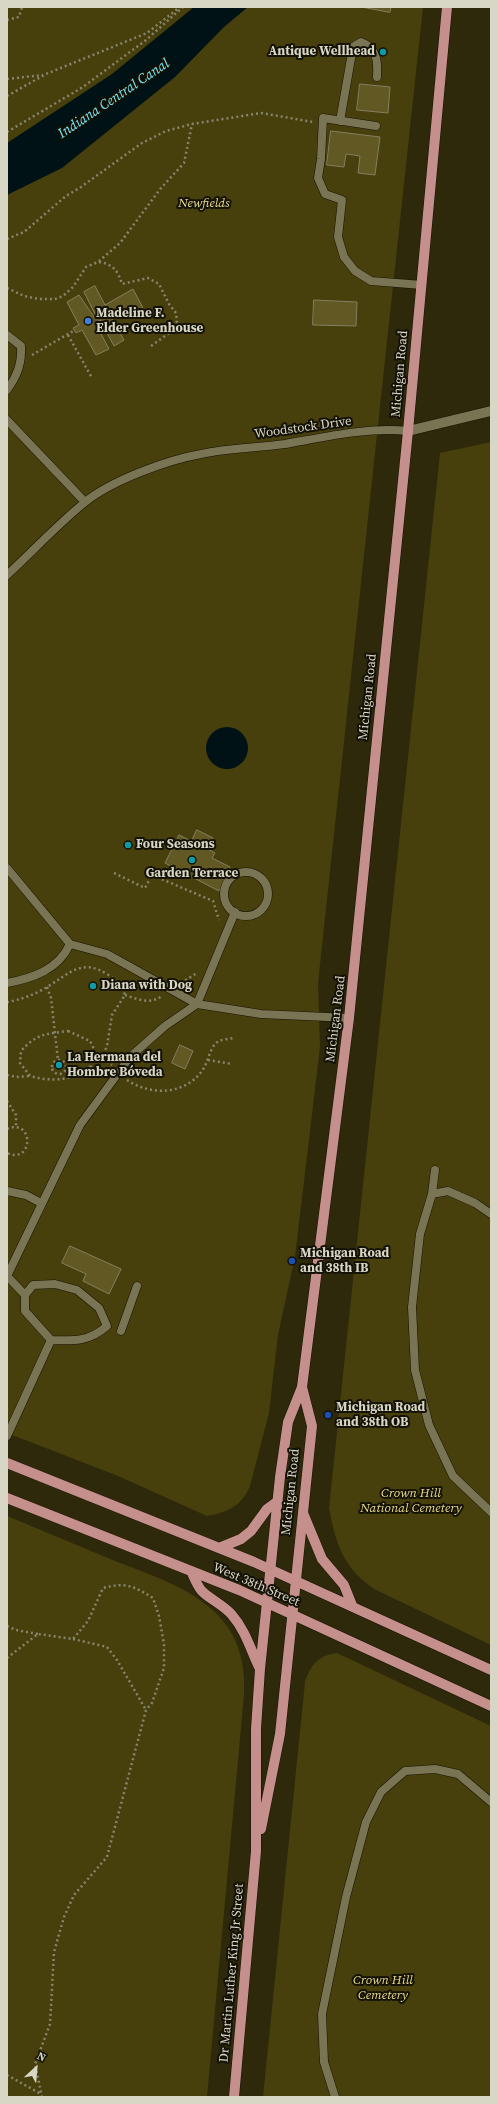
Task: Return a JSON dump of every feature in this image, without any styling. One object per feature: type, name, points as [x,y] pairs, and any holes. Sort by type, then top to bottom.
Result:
[{"type":"main road","name":"Michigan Road","points":[[269,1589],[288,1422],[302,1387],[350,1018],[408,431],[447,7]]},
{"type":"main road","name":"Michigan Road","points":[[293,1601],[312,1426],[302,1387]]},
{"type":"main road","name":"West 38th Street","points":[[7,1463],[295,1580],[491,1670]]},
{"type":"main road","name":"West 38th Street","points":[[7,1498],[191,1571],[267,1603],[491,1706]]},
{"type":"main road","points":[[219,1548],[241,1538],[251,1531],[267,1509],[278,1502]]},
{"type":"main road","points":[[302,1511],[322,1559],[344,1585],[352,1605]]},
{"type":"main road","points":[[191,1571],[202,1591],[223,1605],[238,1622],[247,1637],[260,1669]]},
{"type":"main road","name":"Dr Martin Luther King Jr Street","points":[[234,2097],[256,1851],[256,1729],[260,1669],[269,1589]]},
{"type":"main road","name":"Dr Martin Luther King Jr Street","points":[[256,1851],[280,1734],[293,1601]]},
{"type":"street","points":[[408,431],[491,411]]},
{"type":"lane","points":[[340,121],[353,47],[361,42],[369,45],[375,52],[378,64],[377,77]]},
{"type":"lane","points":[[376,126],[323,118],[321,159],[318,178],[325,194],[342,200],[338,237],[344,257],[355,270],[371,280],[422,285]]},
{"type":"lane","points":[[7,335],[21,346],[21,362],[17,375],[7,390]]},
{"type":"lane","points":[[7,420],[85,502]]},
{"type":"lane","name":"Woodstock Drive","points":[[7,575],[85,502],[116,484],[166,463],[202,453],[283,444],[374,430],[408,431]]},
{"type":"lane","points":[[7,868],[70,944],[106,954],[197,1004],[261,1014],[350,1018]]},
{"type":"lane","points":[[242,873],[257,876],[265,882],[268,890],[266,904],[261,910],[249,916],[235,912],[226,902],[224,894],[230,880],[242,873]]},
{"type":"lane","points":[[25,1295],[7,1276],[80,1125],[130,1057],[164,1026],[197,1004],[235,912]]},
{"type":"lane","points":[[7,983],[31,978],[51,967],[66,953],[70,944]]},
{"type":"lane","points":[[435,1170],[432,1194],[420,1234],[413,1300],[415,1370],[429,1425],[453,1476],[491,1512]]},
{"type":"lane","points":[[432,1194],[448,1190],[474,1203],[491,1214]]},
{"type":"lane","points":[[7,1191],[26,1195],[41,1203]]},
{"type":"lane","points":[[55,1284],[77,1290],[99,1308],[107,1326],[96,1336],[74,1341],[51,1340],[25,1311],[25,1295],[33,1285],[55,1284]]},
{"type":"lane","points":[[121,1331],[137,1286]]},
{"type":"lane","points":[[7,1436],[51,1340]]},
{"type":"lane","points":[[335,2097],[324,2062],[322,2014],[346,1897],[366,1822],[381,1792],[404,1771],[435,1770],[458,1774],[491,1802]]},
{"type":"path","points":[[7,20],[19,17],[22,7]]},
{"type":"path","points":[[7,96],[46,74],[147,33],[181,7]]},
{"type":"path","points":[[7,132],[83,87],[146,40],[181,7]]},
{"type":"path","points":[[7,79],[46,74]]},
{"type":"path","points":[[7,240],[24,232],[66,196],[142,143],[166,131],[192,124],[261,113],[323,124]]},
{"type":"path","points":[[7,288],[24,296],[39,299],[55,299],[63,296],[73,287],[86,267],[98,262],[120,243],[161,188],[184,162],[192,124]]},
{"type":"path","points":[[98,262],[109,263],[115,268],[122,284],[148,278],[159,284],[169,304],[176,313],[177,321],[172,331],[151,346]]},
{"type":"path","points":[[21,362],[74,330]]},
{"type":"path","points":[[68,335],[92,378]]},
{"type":"path","points":[[114,873],[145,888],[152,875],[213,902],[217,908],[220,924]]},
{"type":"path","points":[[7,1002],[47,987],[68,974],[86,966],[100,970],[114,978],[125,995],[140,1000],[152,1000],[159,998],[199,971]]},
{"type":"path","points":[[47,987],[51,998],[58,1060]]},
{"type":"path","points":[[102,1057],[106,1046],[112,1015],[125,995]]},
{"type":"path","points":[[7,1075],[16,1077],[30,1076],[52,1080],[72,1077],[85,1071],[91,1066],[94,1059],[94,1049],[90,1041],[68,1032],[42,1035],[34,1038],[21,1050],[20,1063],[30,1076]]},
{"type":"path","points":[[102,1057],[119,1072],[139,1086],[152,1090],[171,1090],[193,1080],[208,1060],[215,1044],[222,1040],[234,1038]]},
{"type":"path","points":[[94,1059],[102,1057]]},
{"type":"path","points":[[58,1060],[54,1062],[52,1069],[54,1073],[61,1075]]},
{"type":"path","points":[[58,1060],[63,1061],[66,1067],[65,1072],[61,1075],[61,1079]]},
{"type":"path","points":[[208,1060],[232,1064]]},
{"type":"path","points":[[7,1101],[16,1115],[16,1127]]},
{"type":"path","points":[[7,1129],[16,1127],[26,1134],[28,1144],[21,1153],[14,1155],[7,1153]]},
{"type":"path","points":[[42,2096],[35,2064],[50,2024],[54,1952],[64,1918],[74,1895],[107,1856],[146,1710],[152,1703],[164,1668],[164,1644],[159,1616],[153,1598],[137,1587],[118,1584],[103,1588],[88,1621],[73,1639]]},
{"type":"path","points":[[7,1626],[16,1630],[73,1639],[107,1647],[117,1660],[146,1710]]},
{"type":"path","points":[[7,1658],[38,1634]]},
{"type":"path","points":[[7,2074],[42,2096]]},
{"type":"green space","name":"Newfields","points":[[7,7],[423,7],[318,983],[320,1047],[295,1257],[278,1335],[269,1413],[250,1486],[243,1499],[233,1507],[207,1516],[118,1476],[7,1433]]},
{"type":"green space","name":"Crown Hill National Cemetery","points":[[491,442],[491,1645],[374,1589],[363,1581],[342,1554],[329,1508],[440,453]]},
{"type":"green space","points":[[7,1516],[156,1577],[188,1592],[216,1613],[227,1626],[232,1634],[242,1659],[244,1695],[207,2097],[7,2097]]},
{"type":"green space","name":"Crown Hill Cemetery","points":[[337,1653],[491,1726],[491,2097],[263,2097],[305,1682],[310,1670],[316,1662],[325,1656]]},
{"type":"water","name":"Indiana Central Canal","points":[[194,7],[248,7],[224,27],[175,77],[62,168],[7,195],[7,143],[112,74]]},
{"type":"water","points":[[227,727],[242,733],[248,748],[242,763],[227,769],[212,763],[206,748],[212,733]]},
{"type":"building","points":[[362,7],[391,7],[390,12]]},
{"type":"building","points":[[360,84],[390,87],[388,113],[357,110]]},
{"type":"building","points":[[331,131],[380,137],[375,175],[358,173],[360,156],[346,154],[344,167],[327,165]]},
{"type":"building","name":"Madeline F. Elder Greenhouse","points":[[95,286],[105,305],[133,289],[144,310],[130,318],[126,312],[112,319],[124,340],[114,346],[100,320],[97,322],[100,327],[98,328],[109,349],[96,355],[82,330],[76,333],[73,328],[79,325],[67,302],[79,295],[94,317],[96,316],[84,292]]},
{"type":"building","points":[[314,300],[357,302],[356,326],[313,325]]},
{"type":"building","name":"Garden Terrace","points":[[197,830],[213,838],[208,849],[215,853],[212,858],[230,867],[219,891],[165,863],[179,835],[191,841]]},
{"type":"building","points":[[180,1045],[193,1051],[185,1069],[172,1063]]},
{"type":"building","points":[[70,1246],[121,1269],[109,1294],[83,1281],[86,1274],[62,1263]]},
{"type":"place","name":"Antique Wellhead","points":[[383,52]]},
{"type":"place","name":"Madeline F. Elder Greenhouse","points":[[88,321]]},
{"type":"place","name":"Four Seasons","points":[[128,845]]},
{"type":"place","name":"Garden Terrace","points":[[192,860]]},
{"type":"place","name":"Diana with Dog","points":[[93,986]]},
{"type":"place","name":"La Hermana del Hombre Bóveda","points":[[59,1065]]},
{"type":"place","name":"Michigan Road and 38th IB","points":[[292,1261]]},
{"type":"place","name":"Michigan Road and 38th OB","points":[[328,1415]]}]
